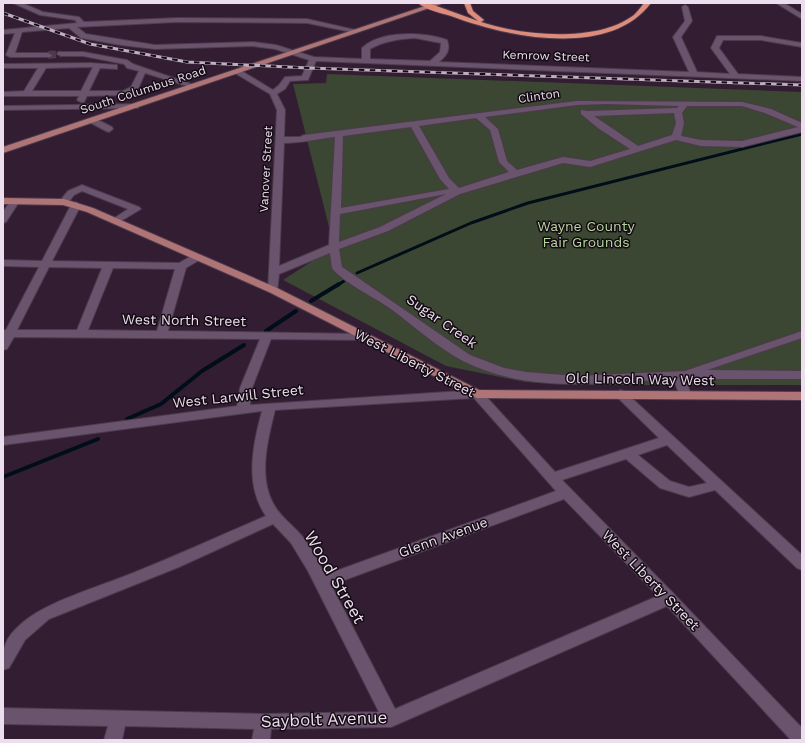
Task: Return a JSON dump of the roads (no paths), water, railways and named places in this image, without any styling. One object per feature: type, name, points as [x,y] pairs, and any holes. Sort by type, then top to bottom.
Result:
[{"type":"highway","points":[[420,3],[435,4],[503,27],[527,31],[576,31],[602,26],[622,20],[635,11],[640,3]]},
{"type":"highway","points":[[466,3],[470,12],[482,20]]},
{"type":"highway","points":[[435,4],[502,30],[527,34],[554,35],[589,33],[621,25],[637,17],[648,3]]},
{"type":"main road","name":"South Columbus Road","points":[[3,150],[238,72],[353,30],[420,3]]},
{"type":"main road","name":"South Columbus Road","points":[[353,30],[435,4]]},
{"type":"main road","name":"West Liberty Street","points":[[8,201],[64,202],[76,205],[116,221],[273,290],[477,394]]},
{"type":"main road","name":"Old Lincoln Way West","points":[[477,394],[802,396]]},
{"type":"street","points":[[16,3],[42,14],[77,18],[82,24]]},
{"type":"street","points":[[779,3],[802,17]]},
{"type":"street","points":[[685,7],[688,21],[677,36],[693,74]]},
{"type":"street","points":[[3,32],[82,24],[177,20],[307,21],[353,30]]},
{"type":"street","name":"Kemrow Street","points":[[71,26],[84,36],[120,44],[155,47],[246,43],[265,45],[313,59],[735,75],[802,79]]},
{"type":"street","points":[[3,66],[10,55],[19,31]]},
{"type":"street","points":[[735,75],[715,48],[720,38],[743,36],[775,39],[802,45]]},
{"type":"street","points":[[366,62],[366,48],[376,41],[395,38],[423,37],[436,38],[444,42],[446,49],[445,54],[431,64]]},
{"type":"street","points":[[10,55],[48,54]]},
{"type":"street","points":[[61,54],[83,54],[127,62],[130,66],[193,86]]},
{"type":"street","points":[[238,72],[273,93],[282,87],[288,79],[305,78],[313,59]]},
{"type":"street","points":[[3,66],[97,66],[121,68],[130,66]]},
{"type":"street","points":[[26,94],[43,66]]},
{"type":"street","points":[[78,106],[97,66]]},
{"type":"street","points":[[3,94],[131,91],[134,89],[143,70]]},
{"type":"street","name":"Vanover Street","points":[[273,93],[281,110],[273,290]]},
{"type":"street","name":"Clinton","points":[[279,140],[304,140],[304,138],[577,103],[606,102],[742,104],[768,111],[802,127]]},
{"type":"street","points":[[577,103],[601,126],[638,150]]},
{"type":"street","points":[[587,114],[679,110],[686,103]]},
{"type":"street","points":[[3,108],[135,106]]},
{"type":"street","points":[[676,137],[680,123],[679,110]]},
{"type":"street","points":[[478,116],[494,129],[503,162],[515,173]]},
{"type":"street","points":[[92,120],[109,129]]},
{"type":"street","points":[[414,124],[445,179],[457,192]]},
{"type":"street","points":[[274,272],[334,247],[384,230],[457,192],[515,173],[563,160],[590,164],[676,137],[701,143],[742,144],[802,127]]},
{"type":"street","name":"Sugar Creek","points":[[339,134],[334,247],[337,268],[373,291],[454,351],[503,372],[558,380],[679,375]]},
{"type":"street","points":[[64,202],[71,193],[82,188],[136,209],[116,221]]},
{"type":"street","points":[[335,212],[445,191],[457,192]]},
{"type":"street","points":[[3,220],[8,201]]},
{"type":"street","points":[[3,346],[6,333],[76,205]]},
{"type":"street","points":[[3,264],[45,263],[181,266],[197,257]]},
{"type":"street","points":[[81,334],[109,264]]},
{"type":"street","points":[[162,334],[181,266]]},
{"type":"street","name":"West North Street","points":[[6,333],[364,337]]},
{"type":"street","points":[[679,375],[802,334]]},
{"type":"street","points":[[243,409],[246,388],[267,336]]},
{"type":"street","points":[[679,375],[802,375]]},
{"type":"street","points":[[679,375],[685,395]]},
{"type":"street","name":"West Larwill Street","points":[[3,440],[270,406],[477,394]]},
{"type":"street","name":"West Liberty Street","points":[[477,394],[566,493],[669,598],[802,740]]},
{"type":"street","points":[[620,394],[802,564]]},
{"type":"street","name":"Wood Street","points":[[270,406],[262,435],[259,460],[262,494],[274,518],[300,544],[391,719]]},
{"type":"street","points":[[553,478],[668,440]]},
{"type":"street","points":[[628,453],[665,485],[689,492],[717,485]]},
{"type":"street","name":"Glenn Avenue","points":[[321,582],[566,493]]},
{"type":"street","points":[[3,663],[11,646],[25,628],[44,615],[174,563],[274,518]]},
{"type":"street","name":"Saybolt Avenue","points":[[3,716],[263,722],[391,719],[669,598]]},
{"type":"street","points":[[113,740],[118,719]]},
{"type":"street","points":[[261,740],[263,722]]},
{"type":"waterway","points":[[357,273],[471,223],[528,203],[802,134]]},
{"type":"waterway","points":[[338,285],[344,281]]},
{"type":"waterway","points":[[311,301],[339,284]]},
{"type":"waterway","points":[[266,331],[296,311]]},
{"type":"waterway","points":[[127,419],[161,404],[202,371],[244,345]]},
{"type":"waterway","points":[[3,477],[98,439]]},
{"type":"tunnel","points":[[48,55],[61,54]]},
{"type":"railway","points":[[3,13],[90,44],[187,62],[308,68],[802,85]]},
{"type":"park label","name":"Wayne County Fair Grounds","points":[[586,234]]}]
